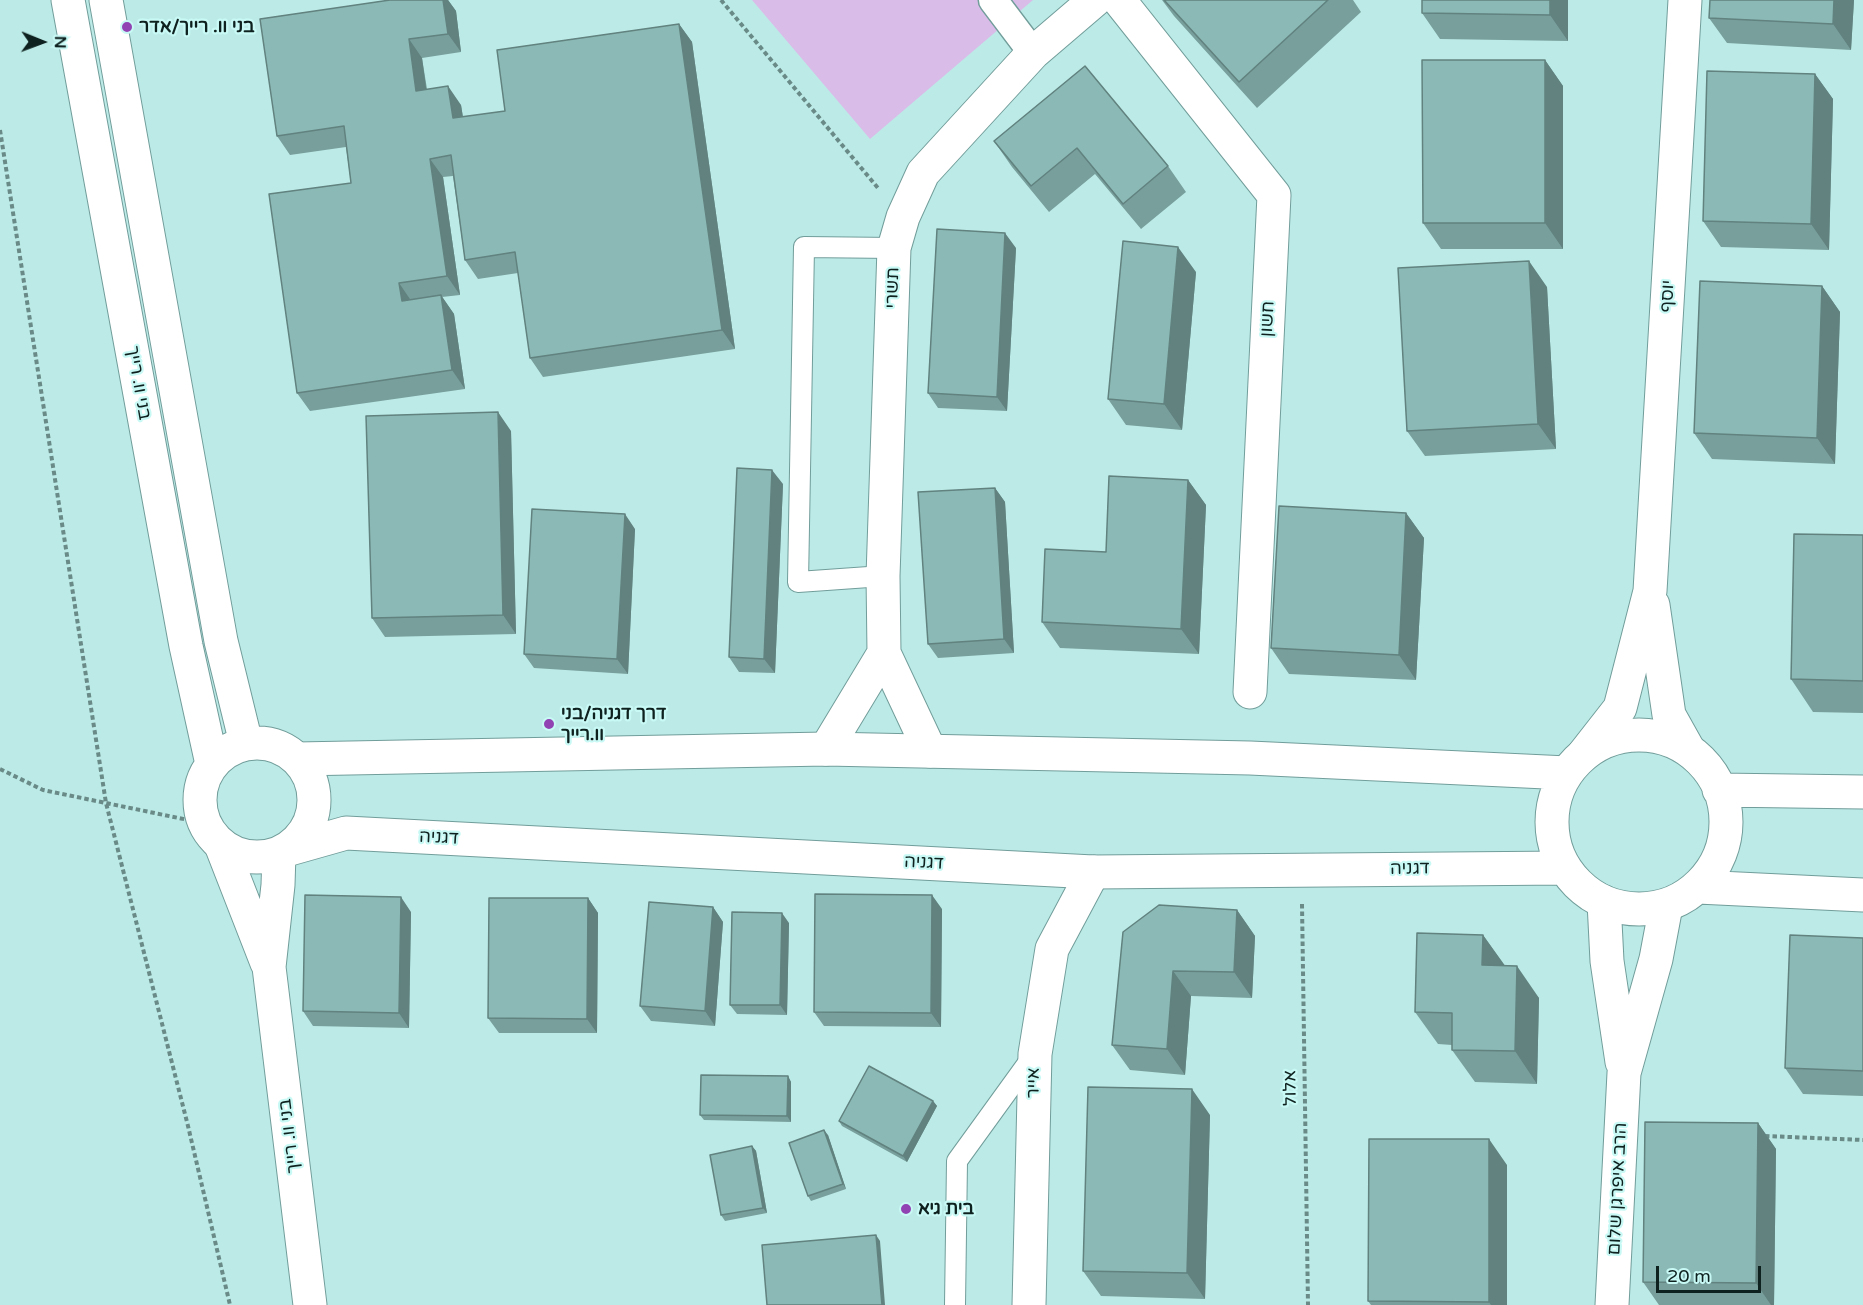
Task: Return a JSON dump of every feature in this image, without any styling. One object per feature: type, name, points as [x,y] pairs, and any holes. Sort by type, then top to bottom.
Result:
[{"type":"street","name":"בני וו. רייך","points":[[68,0],[186,646],[212,765]]},
{"type":"street","name":"בני וו. רייך","points":[[106,0],[221,641],[246,743],[222,755],[212,765],[204,778],[200,793],[201,809],[269,967]]},
{"type":"street","points":[[993,0],[1033,53]]},
{"type":"street","name":"תשרי","points":[[930,751],[884,653],[883,576],[894,248],[903,217],[923,173],[1033,53],[1095,0]]},
{"type":"street","name":"חשון","points":[[1119,0],[1274,195],[1250,692]]},
{"type":"street","name":"יוסף","points":[[1575,764],[1620,708],[1650,591],[1685,0]]},
{"type":"street","name":"יוסף","points":[[1650,591],[1669,715],[1688,749]]},
{"type":"street","points":[[826,748],[884,653]]},
{"type":"street","points":[[1642,734],[1666,739],[1688,749],[1706,765],[1719,790],[1726,813],[1725,840],[1716,863],[1698,887],[1666,906],[1634,910],[1604,902],[1582,888],[1565,868],[1554,839],[1553,809],[1575,764],[1611,739],[1642,734]]},
{"type":"street","points":[[213,834],[234,853],[248,858],[264,858],[283,852],[300,839],[309,824],[314,807],[314,789],[308,772],[297,759],[282,748],[265,743],[246,743]]},
{"type":"street","points":[[297,759],[826,748],[1575,764]]},
{"type":"street","points":[[1719,790],[1863,792]]},
{"type":"street","name":"דגניה","points":[[283,852],[346,833],[1093,872],[1565,868]]},
{"type":"street","name":"בני וו. רייך","points":[[283,852],[269,967],[310,1305]]},
{"type":"street","name":"אייר","points":[[1029,1305],[1035,1054],[1052,949],[1093,872]]},
{"type":"street","points":[[1698,887],[1863,895]]},
{"type":"street","name":"הרב איפרגן שלום","points":[[1604,902],[1607,961],[1624,1073],[1612,1305]]},
{"type":"street","name":"הרב איפרגן שלום","points":[[1624,1073],[1656,959],[1666,906]]},
{"type":"lane","points":[[883,576],[798,582],[804,247],[894,248]]},
{"type":"lane","points":[[955,1305],[957,1161],[1035,1054]]},
{"type":"path","points":[[721,0],[903,217]]},
{"type":"path","points":[[0,130],[106,803],[188,1126],[230,1305]]},
{"type":"path","points":[[0,768],[43,790],[106,803],[213,834]]},
{"type":"path","name":"אלול","points":[[1301,870],[1308,1305]]},
{"type":"path","points":[[1759,1136],[1863,1140]]},
{"type":"shaded area","points":[[752,0],[1033,0],[870,139]]},
{"type":"building","points":[[390,0],[443,0],[448,34],[409,39],[416,91],[448,86],[453,118],[505,111],[497,50],[679,24],[722,330],[530,358],[515,252],[465,260],[451,155],[430,159],[447,276],[399,283],[402,301],[441,295],[452,370],[297,393],[269,194],[351,183],[344,126],[277,136],[260,19]]},
{"type":"building","points":[[1164,0],[1328,0],[1239,82]]},
{"type":"building","points":[[1422,0],[1550,0],[1550,15],[1422,13]]},
{"type":"building","points":[[1710,0],[1834,0],[1833,24],[1709,18]]},
{"type":"building","points":[[1422,60],[1545,60],[1545,223],[1423,223]]},
{"type":"building","points":[[1085,66],[1168,166],[1123,204],[1077,148],[1031,186],[994,141]]},
{"type":"building","points":[[1707,71],[1815,74],[1811,224],[1703,221]]},
{"type":"building","points":[[937,229],[1005,233],[997,397],[928,393]]},
{"type":"building","points":[[1123,241],[1178,247],[1164,404],[1108,399]]},
{"type":"building","points":[[1529,261],[1538,424],[1407,431],[1398,268]]},
{"type":"building","points":[[1700,281],[1822,286],[1817,438],[1694,433]]},
{"type":"building","points":[[498,412],[503,615],[372,618],[366,416]]},
{"type":"building","points":[[737,468],[772,470],[764,659],[729,657]]},
{"type":"building","points":[[1109,476],[1188,480],[1181,629],[1042,622],[1045,549],[1106,552]]},
{"type":"building","points":[[995,488],[1004,639],[928,644],[918,492]]},
{"type":"building","points":[[1279,506],[1406,513],[1399,655],[1271,648]]},
{"type":"building","points":[[532,509],[625,514],[617,659],[524,654]]},
{"type":"building","points":[[1794,534],[1863,535],[1863,681],[1791,679]]},
{"type":"building","points":[[815,894],[932,895],[931,1013],[814,1012]]},
{"type":"building","points":[[305,895],[401,897],[399,1013],[303,1011]]},
{"type":"building","points":[[489,898],[588,898],[587,1019],[488,1018]]},
{"type":"building","points":[[649,902],[713,907],[705,1011],[640,1006]]},
{"type":"building","points":[[1159,905],[1237,910],[1234,972],[1173,971],[1167,1049],[1112,1045],[1123,932]]},
{"type":"building","points":[[732,912],[782,913],[780,1005],[730,1005]]},
{"type":"building","points":[[1417,933],[1483,935],[1482,965],[1517,966],[1515,1051],[1452,1050],[1452,1013],[1415,1012]]},
{"type":"building","points":[[1790,935],[1863,938],[1863,1071],[1785,1068]]},
{"type":"building","points":[[869,1066],[933,1101],[903,1156],[839,1121]]},
{"type":"building","points":[[701,1075],[788,1076],[787,1116],[700,1115]]},
{"type":"building","points":[[1088,1087],[1192,1089],[1187,1273],[1083,1271]]},
{"type":"building","points":[[1645,1122],[1758,1123],[1756,1283],[1643,1282]]},
{"type":"building","points":[[824,1130],[843,1184],[808,1196],[789,1143]]},
{"type":"building","points":[[1369,1139],[1489,1139],[1489,1302],[1368,1301]]},
{"type":"building","points":[[752,1146],[763,1208],[721,1215],[710,1155]]},
{"type":"building","points":[[876,1235],[882,1305],[767,1305],[762,1245]]},
{"type":"place","name":"בני וו. רייך/אדר","points":[[127,27]]},
{"type":"place","name":"דרך דגניה/בני וו.רייך","points":[[549,724]]},
{"type":"place","name":"בית גיא","points":[[906,1209]]}]
